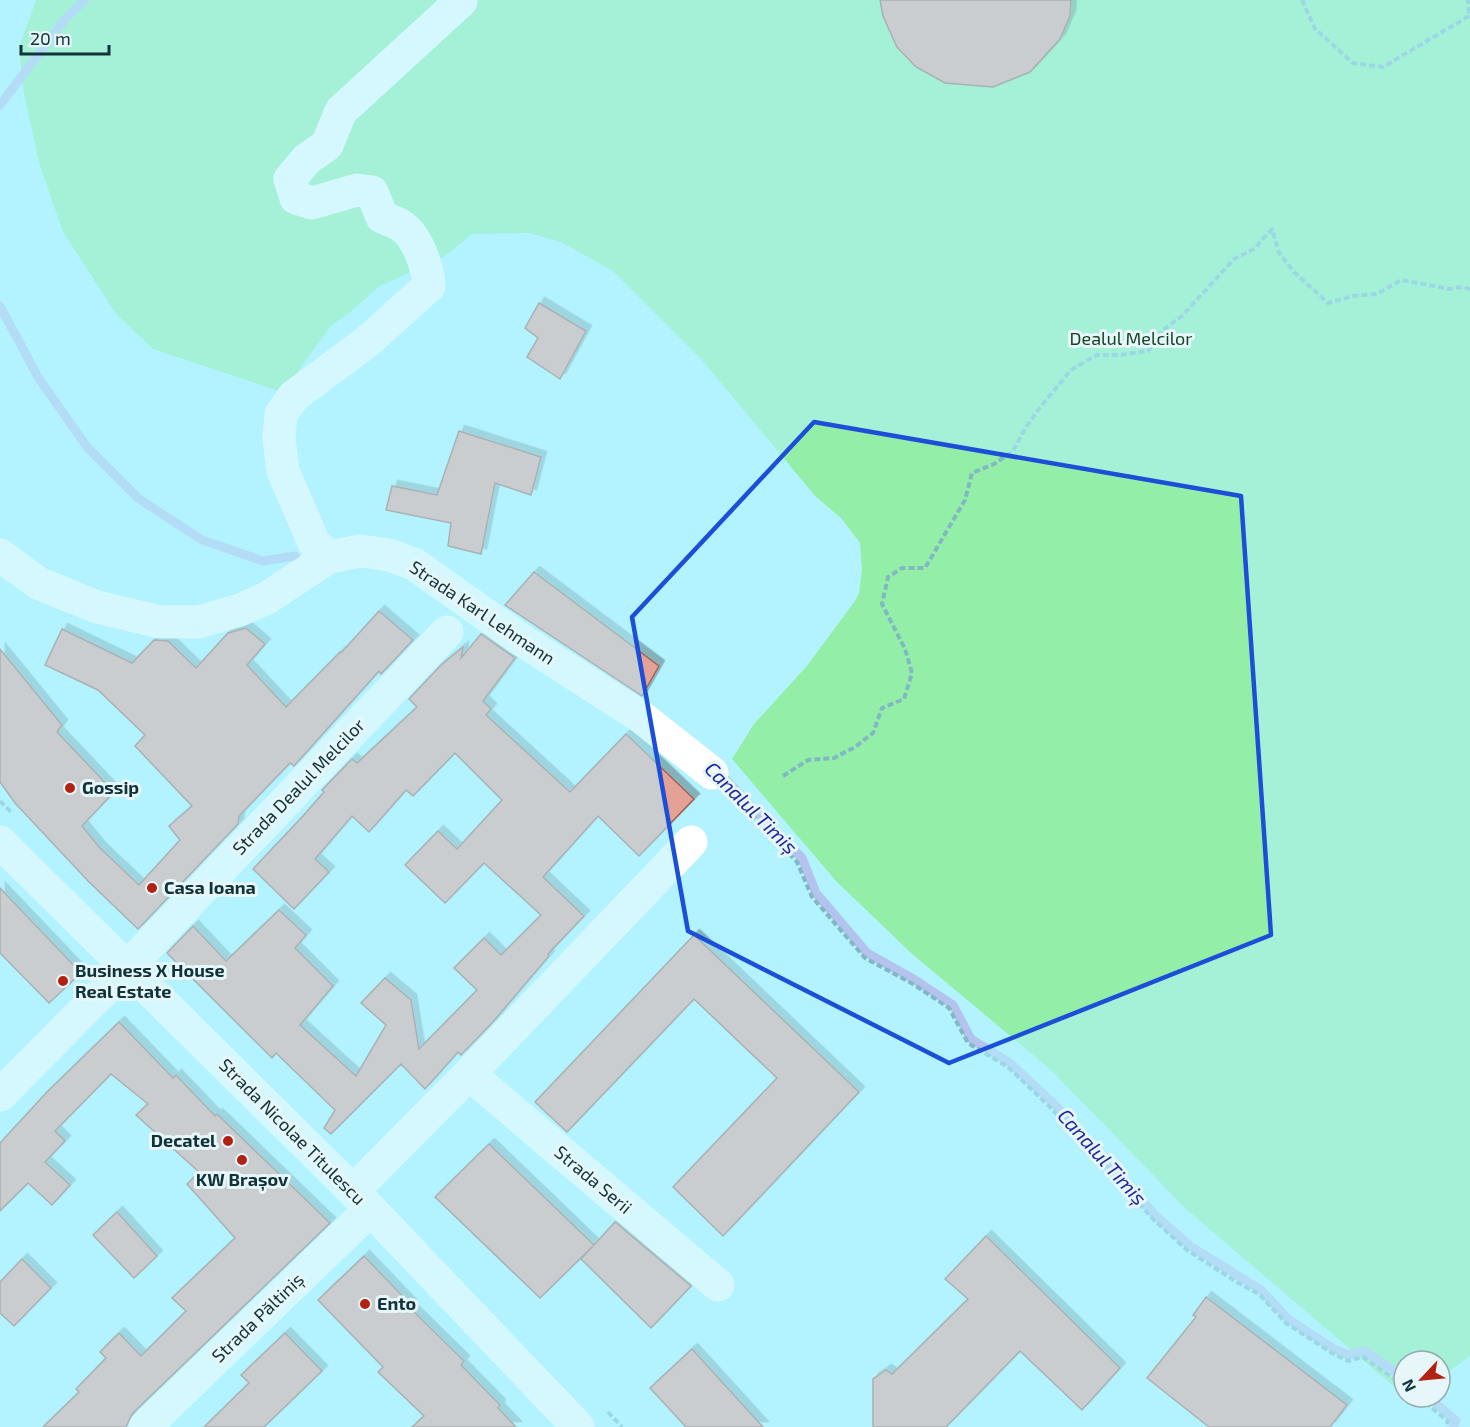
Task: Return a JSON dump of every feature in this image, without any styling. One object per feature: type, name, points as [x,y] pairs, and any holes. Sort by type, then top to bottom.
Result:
[{"type":"street","points":[[329,557],[314,543],[283,471],[279,439],[281,414],[294,396],[368,341],[413,302],[429,286],[429,276],[420,248],[402,226],[382,217],[372,192],[357,190],[312,203],[297,198],[290,180],[307,159],[327,145],[341,111],[460,1]]},
{"type":"street","name":"Strada Karl Lehmann","points":[[0,555],[38,583],[97,607],[160,622],[199,622],[240,610],[267,598],[329,557],[361,551],[389,555],[414,564],[520,639],[641,717],[712,773]]},
{"type":"street","name":"Strada Dealul Melcilor","points":[[0,1095],[127,968],[447,632]]},
{"type":"street","name":"Strada Nicolae Titulescu","points":[[0,842],[362,1200],[578,1427]]},
{"type":"street","points":[[362,1200],[469,1074],[691,842]]},
{"type":"street","name":"Strada Serii","points":[[469,1074],[718,1285]]},
{"type":"street","name":"Strada Păltiniș","points":[[145,1427],[362,1200]]},
{"type":"path","points":[[1302,0],[1315,28],[1353,63],[1383,67],[1469,16],[1468,2],[1470,0]]},
{"type":"path","points":[[783,776],[808,760],[834,758],[855,747],[873,733],[882,708],[904,699],[912,673],[905,649],[882,604],[888,578],[902,568],[925,568],[965,500],[972,473],[994,464],[1013,451],[1038,410],[1071,370],[1097,356],[1148,351],[1163,330],[1182,316],[1234,259],[1254,249],[1272,229],[1279,253],[1294,272],[1328,303],[1353,296],[1377,294],[1401,280],[1450,289],[1462,287],[1470,289]]},
{"type":"path","points":[[712,773],[797,862],[812,897],[865,958],[913,984],[949,1008],[968,1043],[1008,1068],[1052,1109],[1154,1220],[1187,1250],[1259,1294],[1286,1323],[1332,1353],[1348,1361],[1363,1357],[1392,1378]]},
{"type":"path","points":[[1433,1409],[1448,1421],[1446,1427]]},
{"type":"highlighted area","points":[[814,422],[1241,496],[1271,935],[949,1063],[688,931],[632,617]]},
{"type":"green space","name":"Dealul Melcilor","points":[[36,0],[1470,0],[1470,1356],[1452,1369],[1452,1349],[1392,1349],[1392,1385],[1187,1210],[1051,1070],[911,953],[836,881],[732,759],[754,724],[806,667],[855,601],[859,593],[862,571],[860,543],[841,518],[816,497],[701,359],[613,271],[561,242],[529,233],[472,234],[445,256],[378,287],[331,326],[300,368],[288,394],[153,349],[117,315],[63,232],[40,166],[24,95],[19,47]]},
{"type":"building","points":[[880,0],[1071,0],[1070,16],[1060,39],[1030,72],[993,87],[945,83],[916,67],[897,47],[883,16]]},
{"type":"building","points":[[539,303],[586,331],[560,379],[527,357],[538,338],[525,328]]},
{"type":"building","points":[[459,431],[541,457],[531,495],[495,483],[481,554],[448,546],[451,523],[386,510],[392,486],[437,495]]},
{"type":"building","points":[[534,572],[659,666],[642,696],[505,605]]},
{"type":"building","points":[[379,611],[413,640],[381,674],[379,671],[294,766],[290,763],[239,816],[238,824],[138,929],[89,882],[15,803],[0,782],[0,649],[62,725],[57,732],[114,792],[82,826],[100,848],[139,885],[180,840],[169,826],[192,806],[135,746],[145,735],[98,690],[45,665],[62,629],[132,663],[154,640],[168,641],[196,668],[228,633],[246,628],[265,644],[247,665],[286,707],[341,653]]},
{"type":"building","points":[[481,634],[515,658],[483,701],[491,709],[486,715],[570,792],[626,734],[694,799],[639,856],[598,816],[543,877],[584,916],[548,954],[549,956],[492,1023],[461,1055],[458,1052],[425,1089],[401,1064],[331,1134],[324,1128],[335,1110],[276,1053],[272,1058],[167,953],[193,926],[226,961],[279,910],[306,935],[295,948],[333,986],[300,1025],[356,1076],[386,1025],[361,1003],[385,978],[411,1000],[419,1049],[477,990],[454,968],[484,938],[501,955],[541,915],[484,863],[445,903],[405,865],[438,831],[457,849],[502,800],[455,753],[413,796],[406,790],[369,832],[352,816],[315,859],[329,872],[294,909],[253,869],[352,759],[357,763],[417,707],[409,699],[441,665],[463,647],[461,658]]},
{"type":"building","points":[[0,888],[81,973],[49,1003],[0,953]]},
{"type":"building","points":[[694,935],[859,1092],[723,1236],[673,1187],[777,1078],[694,999],[567,1132],[535,1102]]},
{"type":"building","points":[[119,1022],[173,1078],[176,1075],[215,1116],[217,1114],[330,1223],[132,1414],[126,1427],[43,1427],[79,1392],[76,1389],[106,1358],[100,1352],[119,1333],[141,1356],[186,1311],[172,1298],[235,1238],[187,1184],[199,1172],[136,1115],[148,1104],[111,1074],[55,1131],[65,1141],[45,1162],[70,1185],[52,1205],[28,1183],[0,1211],[0,1143],[47,1092]]},
{"type":"building","points":[[489,1144],[594,1245],[615,1222],[691,1286],[651,1328],[581,1259],[593,1246],[540,1298],[435,1197]]},
{"type":"building","points":[[117,1212],[157,1256],[134,1278],[93,1235]]},
{"type":"building","points":[[986,1236],[1120,1368],[1082,1410],[1020,1351],[946,1427],[873,1427],[873,1379],[886,1370],[892,1374],[968,1299],[945,1279]]},
{"type":"building","points":[[364,1256],[411,1305],[409,1307],[464,1361],[461,1365],[500,1405],[498,1408],[516,1427],[412,1427],[424,1416],[378,1372],[383,1367],[318,1300]]},
{"type":"building","points":[[22,1259],[51,1288],[14,1326],[0,1313],[0,1282]]},
{"type":"building","points":[[1206,1297],[1347,1405],[1330,1427],[1209,1427],[1147,1378],[1196,1317],[1193,1315]]},
{"type":"building","points":[[285,1333],[322,1371],[264,1427],[204,1427],[249,1383],[241,1375]]},
{"type":"building","points":[[692,1349],[763,1427],[686,1427],[650,1388]]},
{"type":"waterway","name":"Canalul Timiș","points":[[0,105],[66,18],[85,0]]},
{"type":"waterway","name":"Canalul Timiș","points":[[0,306],[38,377],[87,447],[139,499],[202,540],[263,561],[295,556]]},
{"type":"waterway","name":"Canalul Timiș","points":[[718,772],[802,858],[816,893],[867,953],[953,1005],[971,1039],[1010,1063],[1055,1105],[1157,1217],[1190,1246],[1261,1290],[1288,1319],[1334,1349],[1348,1355],[1365,1351],[1392,1370]]},
{"type":"waterway","name":"Canalul Timiș","points":[[1442,1409],[1456,1421],[1453,1427]]},
{"type":"place","name":"Gossip","points":[[70,788]]},
{"type":"place","name":"Casa Ioana","points":[[152,888]]},
{"type":"place","name":"Business X House Real Estate","points":[[63,981]]},
{"type":"place","name":"Decatel","points":[[228,1141]]},
{"type":"place","name":"KW Brașov","points":[[242,1160]]},
{"type":"place","name":"Ento","points":[[365,1304]]}]
